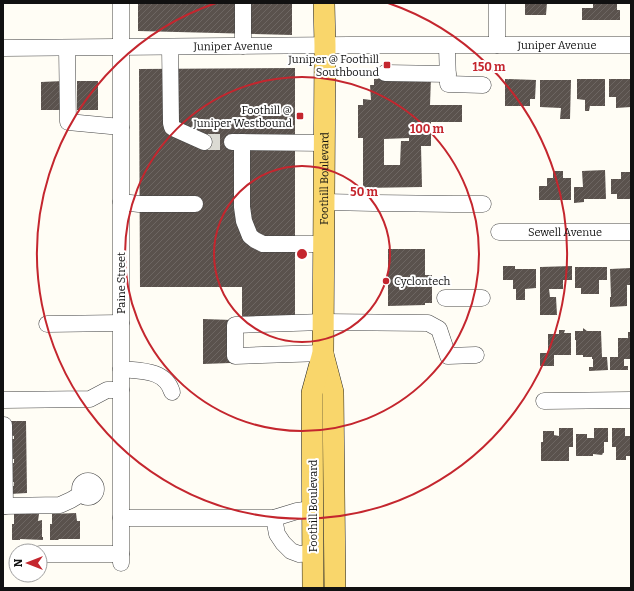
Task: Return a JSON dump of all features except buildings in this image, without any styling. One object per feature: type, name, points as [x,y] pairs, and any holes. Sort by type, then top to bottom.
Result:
[{"type":"main road","name":"Foothill Boulevard","points":[[324,3],[323,353],[333,392],[335,588]]},
{"type":"main road","name":"Foothill Boulevard","points":[[313,588],[312,393],[323,353]]},
{"type":"street","name":"Paine Street","points":[[48,554],[121,558],[121,3]]},
{"type":"street","points":[[243,3],[243,46]]},
{"type":"street","points":[[497,3],[497,45]]},
{"type":"street","name":"Juniper Avenue","points":[[3,48],[631,45]]},
{"type":"street","points":[[447,46],[448,84],[483,85]]},
{"type":"street","points":[[170,47],[170,123],[175,129],[204,142]]},
{"type":"street","points":[[67,48],[68,122],[121,127]]},
{"type":"street","points":[[385,73],[448,74]]},
{"type":"street","points":[[324,143],[236,142],[244,221],[250,236],[263,244],[324,244]]},
{"type":"street","points":[[121,202],[139,204],[195,204]]},
{"type":"street","points":[[324,202],[482,204]]},
{"type":"street","name":"Sewell Avenue","points":[[499,232],[631,232]]},
{"type":"street","points":[[445,298],[482,298]]},
{"type":"street","points":[[323,353],[235,356],[234,325],[323,322],[428,323],[439,329],[448,356],[476,355]]},
{"type":"street","points":[[47,324],[121,323]]},
{"type":"street","points":[[121,369],[154,373],[166,380],[172,392]]},
{"type":"street","points":[[3,400],[90,399],[107,390],[121,390]]},
{"type":"street","points":[[544,401],[631,400]]},
{"type":"street","points":[[4,425],[4,506],[60,505],[82,494],[86,497],[91,497],[95,493],[96,488],[121,486]]},
{"type":"street","points":[[121,518],[274,518],[298,510],[312,509]]},
{"type":"street","points":[[274,518],[277,534],[283,544],[291,551],[299,554],[313,553]]},
{"type":"tunnel","points":[[204,142],[231,142]]},
{"type":"place","name":"Juniper @ Foothill Southbound","points":[[387,65]]},
{"type":"place","name":"Foothill @ Juniper Westbound","points":[[300,116]]},
{"type":"place","name":"Cyclontech","points":[[386,281]]}]
